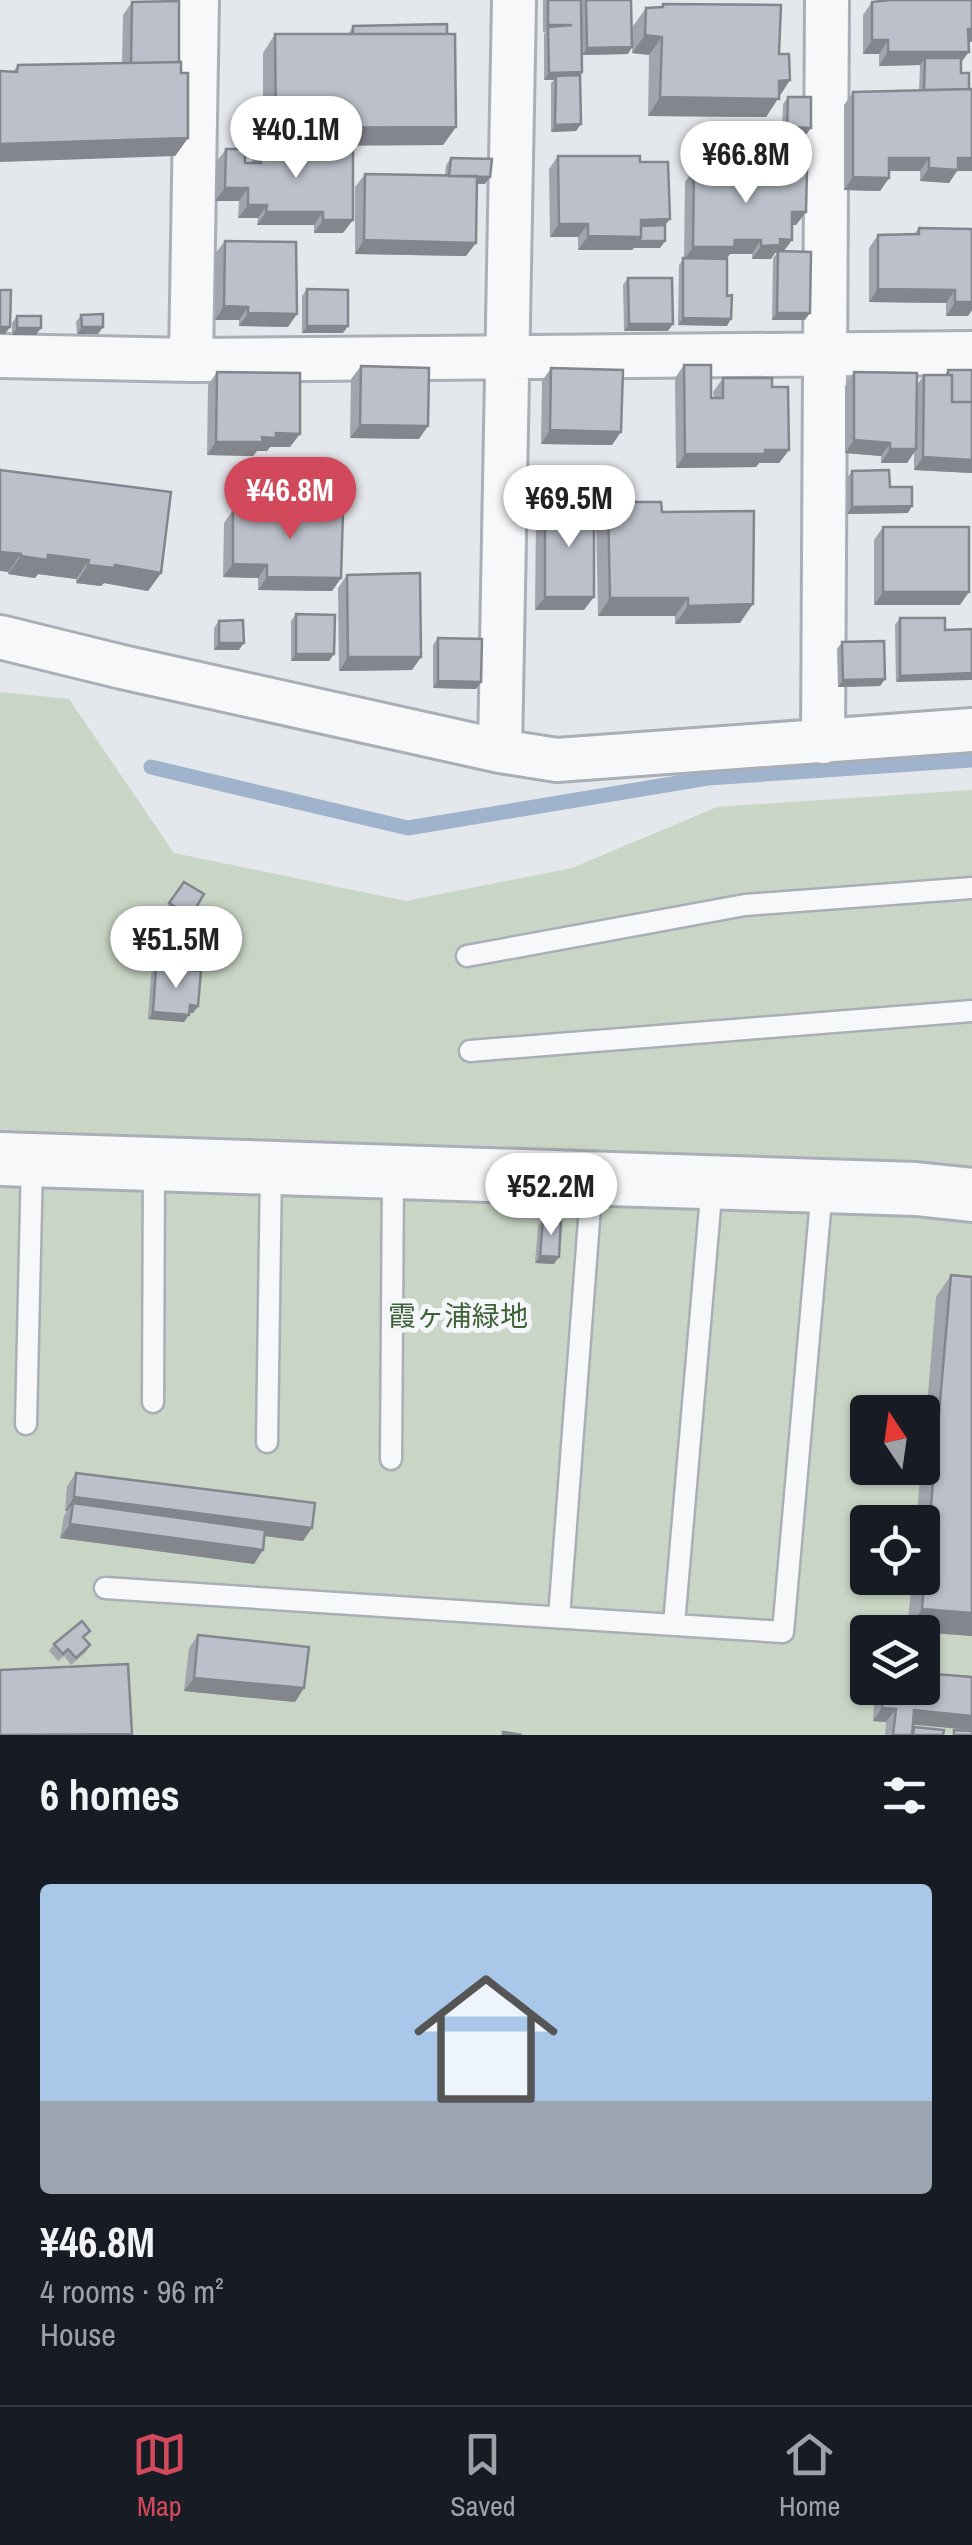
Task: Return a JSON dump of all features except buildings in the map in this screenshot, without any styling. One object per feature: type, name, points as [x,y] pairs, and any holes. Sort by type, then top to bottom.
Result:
[{"type":"street","points":[[191,360],[197,0]]},
{"type":"street","points":[[500,750],[514,0]]},
{"type":"street","points":[[824,742],[827,0]]},
{"type":"street","points":[[0,356],[191,360],[972,354]]},
{"type":"street","points":[[0,636],[122,667],[557,760],[972,730]]},
{"type":"street","points":[[16,1160],[916,1189],[972,1195]]},
{"type":"lane","points":[[467,956],[745,905],[972,888]]},
{"type":"lane","points":[[470,1051],[972,1011]]},
{"type":"lane","points":[[16,1160],[26,1424]]},
{"type":"lane","points":[[153,1402],[154,1163]]},
{"type":"lane","points":[[267,1442],[271,1167]]},
{"type":"lane","points":[[390,1459],[393,1172]]},
{"type":"lane","points":[[559,1617],[592,1178]]},
{"type":"lane","points":[[674,1624],[712,1182]]},
{"type":"lane","points":[[104,1588],[782,1632],[822,1186]]},
{"type":"green space","name":"霞ヶ浦緑地","points":[[0,692],[69,699],[174,853],[406,901],[572,868],[717,807],[972,790],[972,1735],[0,1735]]},
{"type":"waterway","points":[[151,767],[408,828],[708,778],[972,760]]}]
